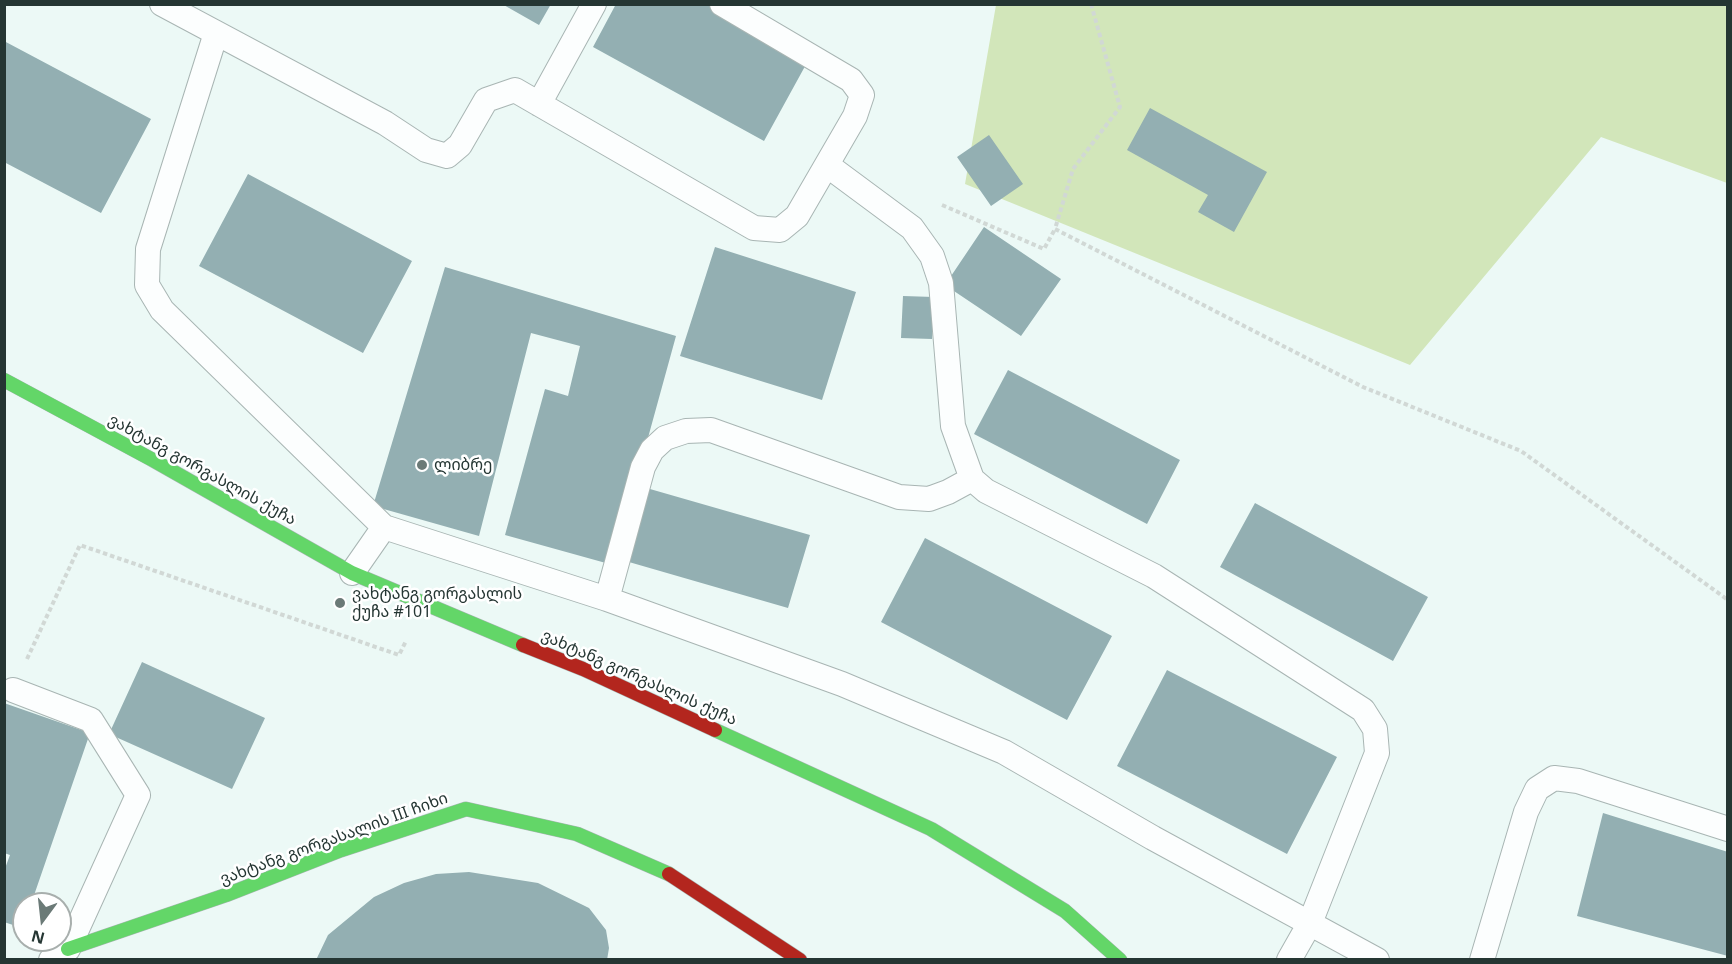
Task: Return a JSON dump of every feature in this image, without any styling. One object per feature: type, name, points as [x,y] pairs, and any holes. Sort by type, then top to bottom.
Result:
[{"type":"street","name":"ვახტანგ გორგასლის ქუჩა","points":[[4,380],[151,459],[352,573],[423,605],[583,669],[931,829],[1065,911],[1120,960]]},
{"type":"street","name":"ვახტანგ გორგასალის III ჩიხი","points":[[59,954],[226,895],[341,850],[466,809],[577,834],[670,874],[800,960]]},
{"type":"lane","points":[[162,4],[385,123],[426,150],[447,156],[460,145],[486,100],[515,90],[754,228],[780,230],[797,216],[828,165],[855,116],[862,95],[851,80],[722,4]]},
{"type":"lane","points":[[539,104],[594,4]]},
{"type":"lane","points":[[216,33],[148,249],[147,285],[162,310],[384,527],[607,599],[842,684],[1004,752],[1153,838],[1377,960]]},
{"type":"lane","points":[[828,165],[912,228],[932,256],[941,284],[953,426],[972,479],[986,491],[1155,576],[1363,710],[1375,729],[1377,753],[1310,923],[1289,960]]},
{"type":"lane","points":[[607,599],[643,467],[652,450],[665,438],[686,431],[711,430],[899,497],[929,499],[972,479]]},
{"type":"lane","points":[[352,573],[384,527]]},
{"type":"lane","points":[[12,690],[91,720],[138,795],[59,954]]},
{"type":"lane","points":[[1482,960],[1526,812],[1537,789],[1554,778],[1578,782],[1728,829]]},
{"type":"path","points":[[939,204],[1044,249],[1055,229],[1073,169],[1120,107],[1091,4]]},
{"type":"path","points":[[1055,229],[1363,387],[1521,451],[1728,600]]},
{"type":"path","points":[[12,690],[80,545],[399,655],[423,605]]},
{"type":"green space","points":[[996,5],[1727,5],[1727,183],[1601,137],[1410,365],[965,184]]},
{"type":"building","points":[[502,4],[551,4],[539,25]]},
{"type":"building","points":[[616,4],[710,4],[809,59],[764,141],[593,47]]},
{"type":"building","points":[[4,41],[151,119],[101,213],[4,162]]},
{"type":"building","points":[[1150,108],[1267,172],[1234,232],[1198,212],[1208,195],[1127,150]]},
{"type":"building","points":[[989,135],[1023,184],[991,206],[957,157]]},
{"type":"building","points":[[248,174],[412,261],[363,353],[199,266]]},
{"type":"building","points":[[984,227],[1061,279],[1021,336],[945,285]]},
{"type":"building","points":[[715,247],[856,292],[822,400],[680,356]]},
{"type":"building","points":[[445,267],[676,336],[613,565],[505,535],[545,389],[568,396],[580,346],[531,333],[479,536],[373,506]]},
{"type":"building","points":[[903,296],[934,297],[932,339],[901,338]]},
{"type":"building","points":[[1008,370],[1180,460],[1147,524],[974,434]]},
{"type":"building","points":[[643,487],[810,535],[788,608],[622,560]]},
{"type":"building","points":[[1255,503],[1428,597],[1393,661],[1220,567]]},
{"type":"building","points":[[925,538],[1112,636],[1067,720],[881,622]]},
{"type":"building","points":[[142,662],[265,718],[232,789],[109,734]]},
{"type":"building","points":[[1167,670],[1337,757],[1287,854],[1117,766]]},
{"type":"building","points":[[4,703],[90,733],[35,892],[12,892],[12,925],[4,922],[4,871],[10,855],[4,853]]},
{"type":"building","points":[[1603,813],[1728,852],[1728,956],[1577,916]]},
{"type":"building","points":[[469,872],[538,883],[589,908],[606,930],[609,948],[607,960],[316,960],[328,935],[374,897],[404,883],[436,874]]},
{"type":"traffic: fast","points":[[4,380],[151,459],[352,573],[523,645]]},
{"type":"traffic: fast","points":[[715,730],[931,829],[1065,911],[1120,960]]},
{"type":"traffic: fast","points":[[72,948],[226,895],[341,850],[466,809],[577,834],[669,874]]},
{"type":"traffic: jam","points":[[523,645],[583,669],[715,730]]},
{"type":"traffic: jam","points":[[669,874],[800,960]]},
{"type":"place","name":"ლიბრე","points":[[422,465]]},
{"type":"place","name":"ვახტანგ გორგასლის ქუჩა #101","points":[[340,603]]}]
